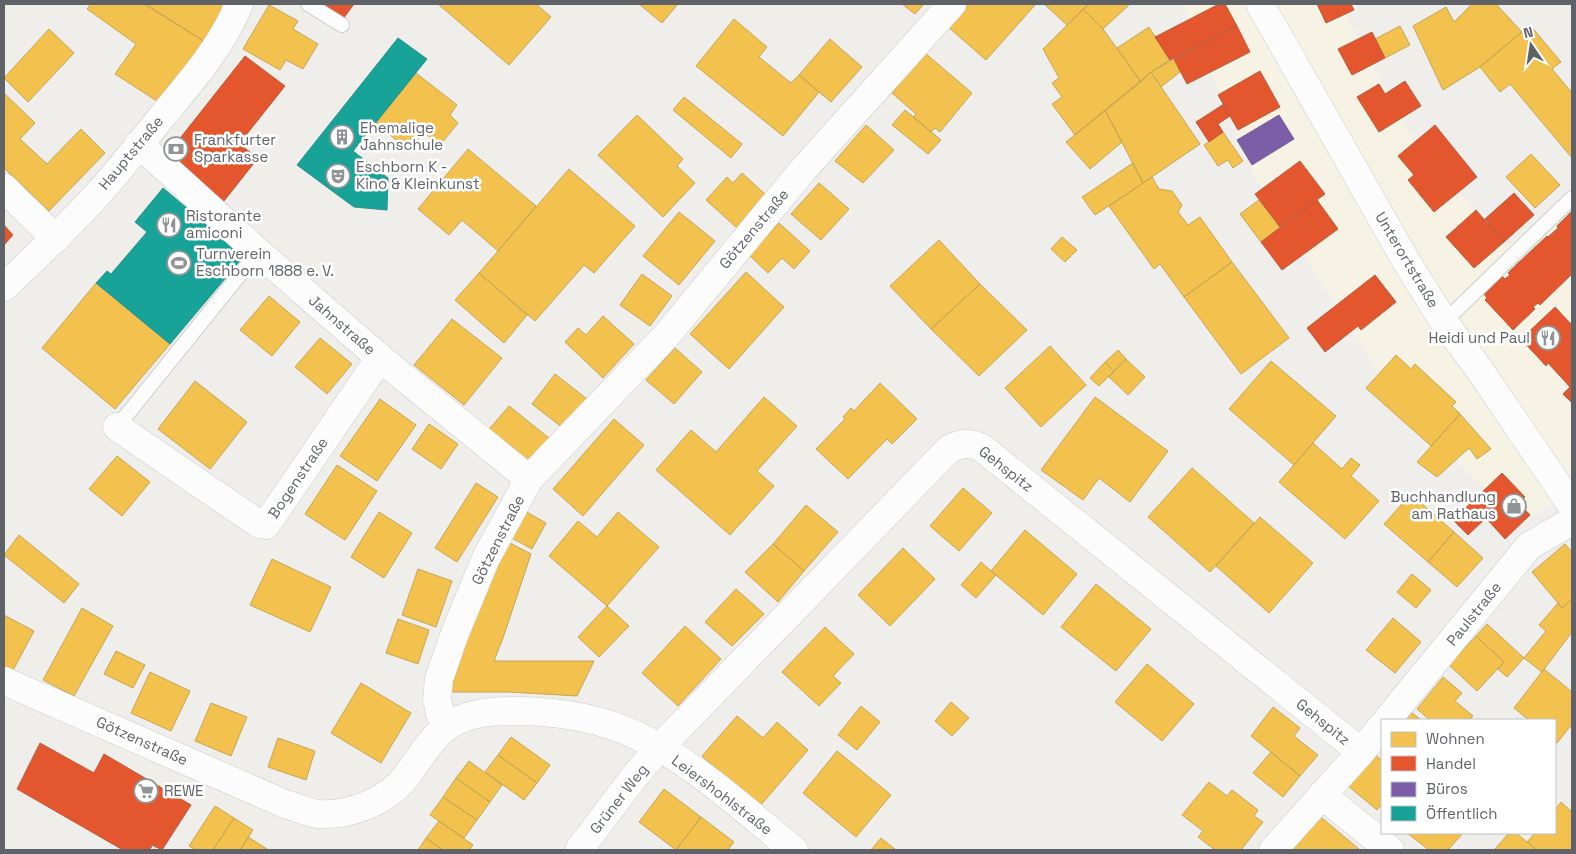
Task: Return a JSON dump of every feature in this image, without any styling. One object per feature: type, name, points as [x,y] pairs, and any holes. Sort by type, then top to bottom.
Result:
[{"type":"street","name":"Hauptstraße","points":[[4,288],[56,239],[96,196],[213,53],[233,21],[239,4]]},
{"type":"street","name":"Götzenstraße","points":[[4,681],[286,804],[316,814],[339,814],[363,807],[386,794],[406,777],[428,747],[447,726],[440,713],[437,700],[439,679],[455,633],[486,558],[529,479],[666,336],[802,171],[952,4]]},
{"type":"street","name":"Unterortstraße","points":[[1260,4],[1406,261],[1444,322],[1479,369],[1572,506]]},
{"type":"street","name":"Jahnstraße","points":[[139,144],[258,252],[380,358],[529,479]]},
{"type":"street","points":[[4,188],[56,239]]},
{"type":"street","name":"Bogenstraße","points":[[117,427],[259,524],[266,525],[380,358]]},
{"type":"street","name":"Gehspitz","points":[[659,748],[949,449],[960,443],[972,444],[982,448],[1361,752]]},
{"type":"street","name":"Paulstraße","points":[[1388,719],[1530,546],[1572,522]]},
{"type":"street","name":"Leiershohlstraße","points":[[447,726],[462,718],[482,712],[540,712],[569,714],[634,734],[702,776],[794,850]]},
{"type":"street","points":[[1273,850],[1381,727]]},
{"type":"street","name":"Grüner Weg","points":[[582,849],[634,777],[659,748]]},
{"type":"street","points":[[1322,794],[1390,850]]},
{"type":"lane","points":[[308,4],[342,25]]},
{"type":"lane","points":[[1444,322],[1572,198]]},
{"type":"lane","points":[[117,427],[258,252]]},
{"type":"shaded area","points":[[1183,4],[1339,4],[1417,147],[1509,246],[1572,186],[1572,489],[1522,524],[1402,408],[1255,177]]},
{"type":"building: Wohnen","points":[[91,4],[144,4],[205,42],[160,103],[115,74],[136,44],[87,9]]},
{"type":"building: Wohnen","points":[[148,4],[225,4],[205,42]]},
{"type":"building: Wohnen","points":[[438,4],[536,4],[551,17],[509,65]]},
{"type":"building: Wohnen","points":[[639,4],[678,4],[662,23]]},
{"type":"building: Wohnen","points":[[902,4],[924,4],[915,14]]},
{"type":"building: Wohnen","points":[[966,4],[1036,4],[986,60],[947,26]]},
{"type":"building: Wohnen","points":[[1044,4],[1085,4],[1087,6],[1067,25]]},
{"type":"building: Wohnen","points":[[1089,4],[1130,4],[1103,29],[1083,9]]},
{"type":"building: Wohnen","points":[[1472,4],[1496,4],[1522,32],[1480,67],[1443,90],[1413,26],[1446,7],[1454,22]]},
{"type":"building: Wohnen","points":[[269,5],[298,21],[293,29],[318,44],[303,69],[286,60],[280,70],[243,49]]},
{"type":"building: Wohnen","points":[[1083,9],[1103,29],[1141,82],[1075,135],[1052,104],[1062,97],[1052,83],[1059,78],[1043,49]]},
{"type":"building: Wohnen","points":[[734,19],[767,47],[759,57],[791,83],[799,75],[819,92],[783,136],[696,66]]},
{"type":"building: Wohnen","points":[[1530,25],[1561,62],[1552,69],[1572,93],[1572,158],[1510,84],[1500,92],[1480,67]]},
{"type":"building: Wohnen","points":[[1400,26],[1410,45],[1385,58],[1375,39]]},
{"type":"building: Wohnen","points":[[1149,27],[1170,60],[1151,72],[1141,82],[1117,48]]},
{"type":"building: Wohnen","points":[[49,29],[74,53],[28,102],[4,78]]},
{"type":"building: Wohnen","points":[[830,39],[862,67],[831,102],[799,75]]},
{"type":"building: Wohnen","points":[[925,53],[972,93],[940,132],[935,128],[931,132],[913,117],[916,114],[892,93]]},
{"type":"building: Wohnen","points":[[1174,59],[1180,72],[1161,87],[1151,72]]},
{"type":"building: Wohnen","points":[[1151,72],[1200,144],[1143,183],[1105,110]]},
{"type":"building: Wohnen","points":[[416,73],[457,105],[450,115],[458,123],[441,144],[424,133],[409,151],[376,123]]},
{"type":"building: Wohnen","points":[[4,93],[35,123],[20,139],[47,164],[81,129],[105,153],[49,211],[4,168]]},
{"type":"building: Wohnen","points":[[684,97],[742,144],[731,158],[673,110]]},
{"type":"building: Wohnen","points":[[905,110],[941,140],[928,154],[892,125]]},
{"type":"building: Wohnen","points":[[1105,110],[1122,142],[1090,169],[1066,142]]},
{"type":"building: Wohnen","points":[[637,115],[683,159],[677,166],[695,183],[663,217],[598,155]]},
{"type":"building: Wohnen","points":[[866,125],[894,150],[863,183],[835,161]]},
{"type":"building: Wohnen","points":[[1223,132],[1243,161],[1233,168],[1228,160],[1218,166],[1204,145]]},
{"type":"building: Wohnen","points":[[468,149],[536,206],[498,251],[462,220],[449,235],[418,209]]},
{"type":"building: Wohnen","points":[[1531,154],[1560,185],[1535,208],[1506,177]]},
{"type":"building: Wohnen","points":[[1133,163],[1143,183],[1095,215],[1082,197]]},
{"type":"building: Wohnen","points":[[569,169],[635,226],[594,273],[584,265],[535,321],[479,273]]},
{"type":"building: Wohnen","points":[[742,173],[767,196],[737,228],[706,200],[727,177],[733,183]]},
{"type":"building: Wohnen","points":[[1152,177],[1159,189],[1172,191],[1182,205],[1178,212],[1188,225],[1200,217],[1232,262],[1184,297],[1160,264],[1154,269],[1109,206]]},
{"type":"building: Wohnen","points":[[819,183],[849,209],[821,240],[791,214]]},
{"type":"building: Wohnen","points":[[1259,200],[1280,227],[1261,242],[1240,214]]},
{"type":"building: Wohnen","points":[[679,212],[715,241],[679,285],[643,256]]},
{"type":"building: Wohnen","points":[[779,223],[810,251],[794,269],[782,258],[768,273],[749,255]]},
{"type":"building: Wohnen","points":[[1062,237],[1077,250],[1065,262],[1051,249]]},
{"type":"building: Wohnen","points":[[939,240],[980,284],[931,329],[890,286]]},
{"type":"building: Wohnen","points":[[1232,262],[1289,338],[1241,374],[1184,297]]},
{"type":"building: Wohnen","points":[[746,272],[784,307],[729,369],[690,334]]},
{"type":"building: Wohnen","points":[[479,273],[527,315],[504,343],[455,300]]},
{"type":"building: Wohnen","points":[[642,274],[672,296],[650,326],[620,305]]},
{"type":"building: Wohnen","points":[[96,283],[170,344],[115,409],[42,348]]},
{"type":"building: Wohnen","points":[[980,284],[1027,330],[979,376],[931,329]]},
{"type":"building: Wohnen","points":[[269,296],[300,322],[272,356],[240,330]]},
{"type":"building: Wohnen","points":[[603,316],[634,344],[603,378],[565,342],[578,328],[586,335]]},
{"type":"building: Wohnen","points":[[452,319],[502,358],[464,405],[414,365]]},
{"type":"building: Wohnen","points":[[320,338],[352,364],[327,394],[295,367]]},
{"type":"building: Wohnen","points":[[1050,346],[1086,385],[1041,427],[1005,388]]},
{"type":"building: Wohnen","points":[[675,348],[702,372],[674,404],[646,380]]},
{"type":"building: Wohnen","points":[[1118,350],[1126,359],[1114,371],[1105,362]]},
{"type":"building: Wohnen","points":[[1396,355],[1411,369],[1415,364],[1456,402],[1452,406],[1460,414],[1431,446],[1366,388]]},
{"type":"building: Wohnen","points":[[1126,359],[1145,377],[1128,395],[1109,377]]},
{"type":"building: Wohnen","points":[[1271,361],[1336,416],[1294,465],[1229,409]]},
{"type":"building: Wohnen","points":[[1105,362],[1114,371],[1099,386],[1090,378]]},
{"type":"building: Wohnen","points":[[555,374],[587,399],[563,428],[532,404]]},
{"type":"building: Wohnen","points":[[195,381],[247,422],[210,469],[158,429]]},
{"type":"building: Wohnen","points":[[880,383],[917,419],[892,444],[887,439],[848,479],[816,449],[845,419],[843,417],[851,408],[854,411]]},
{"type":"building: Wohnen","points":[[764,397],[797,426],[757,471],[774,486],[730,535],[656,470],[691,430],[716,452]]},
{"type":"building: Wohnen","points":[[1095,397],[1168,451],[1130,502],[1099,478],[1083,500],[1041,470]]},
{"type":"building: Wohnen","points":[[380,399],[416,425],[377,481],[340,456]]},
{"type":"building: Wohnen","points":[[509,406],[549,438],[525,467],[485,434]]},
{"type":"building: Wohnen","points":[[1460,414],[1491,449],[1477,459],[1469,448],[1437,477],[1417,462]]},
{"type":"building: Wohnen","points":[[614,419],[644,445],[583,516],[553,489]]},
{"type":"building: Wohnen","points":[[429,424],[458,444],[441,469],[412,449]]},
{"type":"building: Wohnen","points":[[1313,443],[1342,469],[1351,458],[1360,465],[1351,476],[1379,501],[1345,539],[1279,482]]},
{"type":"building: Wohnen","points":[[117,456],[150,482],[122,516],[89,489]]},
{"type":"building: Wohnen","points":[[337,465],[377,491],[345,540],[305,514]]},
{"type":"building: Wohnen","points":[[1192,468],[1254,523],[1210,572],[1148,517]]},
{"type":"building: Wohnen","points":[[476,483],[498,497],[457,562],[435,548]]},
{"type":"building: Wohnen","points":[[963,488],[992,513],[959,551],[930,526]]},
{"type":"building: Wohnen","points":[[1411,494],[1454,532],[1428,562],[1384,524]]},
{"type":"building: Wohnen","points":[[806,505],[838,532],[804,571],[773,544]]},
{"type":"building: Wohnen","points":[[523,510],[546,523],[532,549],[508,536]]},
{"type":"building: Wohnen","points":[[379,512],[412,533],[384,578],[351,557]]},
{"type":"building: Wohnen","points":[[618,512],[659,547],[607,606],[549,556],[578,521],[597,537]]},
{"type":"building: Wohnen","points":[[1260,517],[1313,563],[1269,613],[1216,566]]},
{"type":"building: Wohnen","points":[[1025,530],[1077,574],[1043,615],[991,571]]},
{"type":"building: Wohnen","points":[[1454,532],[1483,558],[1457,587],[1428,562]]},
{"type":"building: Wohnen","points":[[19,535],[79,584],[64,603],[4,555]]},
{"type":"building: Wohnen","points":[[506,541],[531,554],[494,661],[594,661],[577,696],[509,692],[450,692],[470,628]]},
{"type":"building: Wohnen","points":[[773,544],[804,571],[778,602],[745,572]]},
{"type":"building: Wohnen","points":[[1565,544],[1572,552],[1572,599],[1562,608],[1532,572]]},
{"type":"building: Wohnen","points":[[903,548],[935,579],[890,626],[858,595]]},
{"type":"building: Wohnen","points":[[272,559],[331,587],[310,632],[250,605]]},
{"type":"building: Wohnen","points":[[981,562],[996,575],[976,598],[961,585]]},
{"type":"building: Wohnen","points":[[418,569],[452,581],[436,627],[402,615]]},
{"type":"building: Wohnen","points":[[1412,574],[1431,590],[1416,608],[1397,592]]},
{"type":"building: Wohnen","points":[[1096,584],[1151,629],[1116,671],[1061,627]]},
{"type":"building: Wohnen","points":[[736,589],[764,614],[732,646],[705,622]]},
{"type":"building: Wohnen","points":[[1572,599],[1572,632],[1542,672],[1524,658],[1546,631],[1539,625],[1558,603],[1562,608]]},
{"type":"building: Wohnen","points":[[607,606],[629,626],[599,657],[578,637]]},
{"type":"building: Wohnen","points":[[82,608],[113,626],[74,696],[43,680]]},
{"type":"building: Wohnen","points":[[4,615],[34,631],[10,676],[4,672]]},
{"type":"building: Wohnen","points":[[1393,618],[1421,642],[1395,673],[1366,650]]},
{"type":"building: Wohnen","points":[[398,619],[429,630],[418,664],[386,653]]},
{"type":"building: Wohnen","points":[[1487,624],[1524,658],[1507,677],[1498,669],[1504,662],[1476,636]]},
{"type":"building: Wohnen","points":[[685,626],[721,659],[678,706],[642,673]]},
{"type":"building: Wohnen","points":[[825,627],[854,654],[833,676],[841,683],[819,706],[782,672]]},
{"type":"building: Wohnen","points":[[1476,636],[1504,662],[1477,691],[1449,665]]},
{"type":"building: Wohnen","points":[[116,651],[145,665],[133,688],[104,674]]},
{"type":"building: Wohnen","points":[[1147,664],[1194,704],[1162,741],[1115,702]]},
{"type":"building: Wohnen","points":[[1544,669],[1572,692],[1572,724],[1557,743],[1556,719],[1528,719],[1514,708]]},
{"type":"building: Wohnen","points":[[150,672],[190,691],[171,731],[131,713]]},
{"type":"building: Wohnen","points":[[1443,677],[1462,693],[1455,701],[1473,716],[1470,719],[1429,719],[1417,709]]},
{"type":"building: Wohnen","points":[[361,683],[411,713],[381,763],[331,733]]},
{"type":"building: Wohnen","points":[[951,702],[969,718],[952,736],[935,721]]},
{"type":"building: Wohnen","points":[[211,703],[247,717],[231,756],[195,741]]},
{"type":"building: Wohnen","points":[[861,706],[880,722],[857,750],[838,735]]},
{"type":"building: Wohnen","points":[[1273,707],[1300,728],[1294,736],[1318,755],[1300,776],[1251,736]]},
{"type":"building: Wohnen","points":[[1411,712],[1420,719],[1406,719]]},
{"type":"building: Wohnen","points":[[737,716],[763,738],[777,722],[808,750],[760,806],[702,756]]},
{"type":"building: Wohnen","points":[[511,737],[550,765],[537,783],[498,755]]},
{"type":"building: Wohnen","points":[[278,738],[315,751],[306,780],[268,767]]},
{"type":"building: Wohnen","points":[[837,751],[891,795],[856,837],[803,793]]},
{"type":"building: Wohnen","points":[[1271,752],[1300,776],[1283,797],[1253,773]]},
{"type":"building: Wohnen","points":[[1374,753],[1381,760],[1381,805],[1377,810],[1347,785]]},
{"type":"building: Wohnen","points":[[498,755],[537,783],[524,800],[485,772]]},
{"type":"building: Wohnen","points":[[469,761],[502,785],[490,802],[456,778]]},
{"type":"building: Wohnen","points":[[456,778],[490,802],[477,820],[443,797]]},
{"type":"building: Wohnen","points":[[1209,782],[1227,796],[1232,790],[1258,810],[1254,816],[1263,822],[1241,850],[1215,850],[1198,837],[1203,831],[1182,815]]},
{"type":"building: Wohnen","points":[[664,789],[701,817],[676,850],[639,822]]},
{"type":"building: Wohnen","points":[[443,797],[477,820],[464,838],[430,815]]},
{"type":"building: Wohnen","points":[[1561,802],[1572,812],[1572,850],[1537,850],[1527,842],[1534,834],[1556,834],[1556,809]]},
{"type":"building: Wohnen","points":[[215,806],[234,818],[213,850],[196,850],[189,846]]},
{"type":"building: Wohnen","points":[[1316,813],[1360,850],[1293,850],[1288,846]]},
{"type":"building: Wohnen","points":[[701,817],[734,842],[728,850],[676,850]]},
{"type":"building: Wohnen","points":[[234,818],[253,830],[240,850],[213,850]]},
{"type":"building: Wohnen","points":[[439,821],[473,845],[469,850],[443,850],[426,838]]},
{"type":"building: Wohnen","points":[[1408,834],[1462,834],[1448,850],[1429,850]]},
{"type":"building: Wohnen","points":[[1508,834],[1517,834],[1537,850],[1494,850]]},
{"type":"building: Wohnen","points":[[248,837],[267,849],[240,850]]},
{"type":"building: Wohnen","points":[[426,838],[443,850],[418,850]]},
{"type":"building: Wohnen","points":[[881,838],[896,850],[871,850]]},
{"type":"building: Handel","points":[[324,4],[354,4],[343,19]]},
{"type":"building: Handel","points":[[1219,4],[1225,4],[1237,26],[1170,60],[1155,37]]},
{"type":"building: Handel","points":[[1317,4],[1351,4],[1354,10],[1326,23]]},
{"type":"building: Handel","points":[[1237,26],[1250,52],[1187,84],[1174,59]]},
{"type":"building: Handel","points":[[1372,32],[1385,58],[1352,75],[1338,49]]},
{"type":"building: Handel","points":[[245,56],[285,86],[239,144],[258,158],[224,201],[166,156]]},
{"type":"building: Handel","points":[[1260,71],[1280,107],[1238,130],[1218,95]]},
{"type":"building: Handel","points":[[1405,81],[1421,106],[1379,132],[1357,97],[1379,84],[1385,94]]},
{"type":"building: Handel","points":[[1224,104],[1230,116],[1218,124],[1223,132],[1209,142],[1196,122]]},
{"type":"building: Handel","points":[[1435,125],[1477,177],[1434,212],[1408,180],[1414,175],[1398,156]]},
{"type":"building: Handel","points":[[1300,161],[1325,194],[1280,227],[1255,194]]},
{"type":"building: Handel","points":[[1514,193],[1534,215],[1504,242],[1485,219]]},
{"type":"building: Handel","points":[[1317,200],[1338,229],[1282,270],[1261,242]]},
{"type":"building: Handel","points":[[1476,210],[1504,242],[1474,268],[1446,237]]},
{"type":"building: Handel","points":[[1572,211],[1572,274],[1540,305],[1538,303],[1533,307],[1535,309],[1513,330],[1485,300],[1487,298],[1484,294],[1502,276],[1505,279],[1510,275],[1508,273],[1558,228],[1557,226]]},
{"type":"building: Handel","points":[[4,225],[13,235],[4,245]]},
{"type":"building: Handel","points":[[1375,275],[1396,302],[1361,330],[1358,326],[1325,352],[1307,328]]},
{"type":"building: Handel","points":[[1555,307],[1572,325],[1572,403],[1563,394],[1570,387],[1548,363],[1546,366],[1521,339]]},
{"type":"building: Handel","points":[[1502,473],[1525,497],[1519,503],[1530,515],[1505,539],[1486,518],[1468,535],[1453,520]]},
{"type":"building: Handel","points":[[40,743],[94,773],[104,754],[191,805],[162,850],[152,845],[150,850],[123,850],[17,789]]},
{"type":"building: Büros","points":[[1279,115],[1294,139],[1252,165],[1237,140]]},
{"type":"building: Öffentlich","name":"Ehemalige Jahnschule","points":[[398,38],[427,59],[353,151],[388,178],[387,210],[354,207],[297,165]]},
{"type":"building: Öffentlich","name":"Turnverein Eschborn 1888 e. V.","points":[[163,188],[244,256],[170,344],[96,283],[107,271],[111,274],[147,232],[135,222]]},
{"type":"place","name":"Ehemalige Jahnschule","points":[[342,137]]},
{"type":"place","name":"Frankfurter Sparkasse","points":[[176,149]]},
{"type":"place","name":"Eschborn K - Kino & Kleinkunst","points":[[338,176]]},
{"type":"place","name":"Ristorante amiconi","points":[[169,225]]},
{"type":"place","name":"Turnverein Eschborn 1888 e. V.","points":[[179,263]]},
{"type":"place","name":"Heidi und Paul","points":[[1548,338]]},
{"type":"place","name":"Buchhandlung am Rathaus","points":[[1514,506]]},
{"type":"place","name":"REWE","points":[[146,791]]}]
